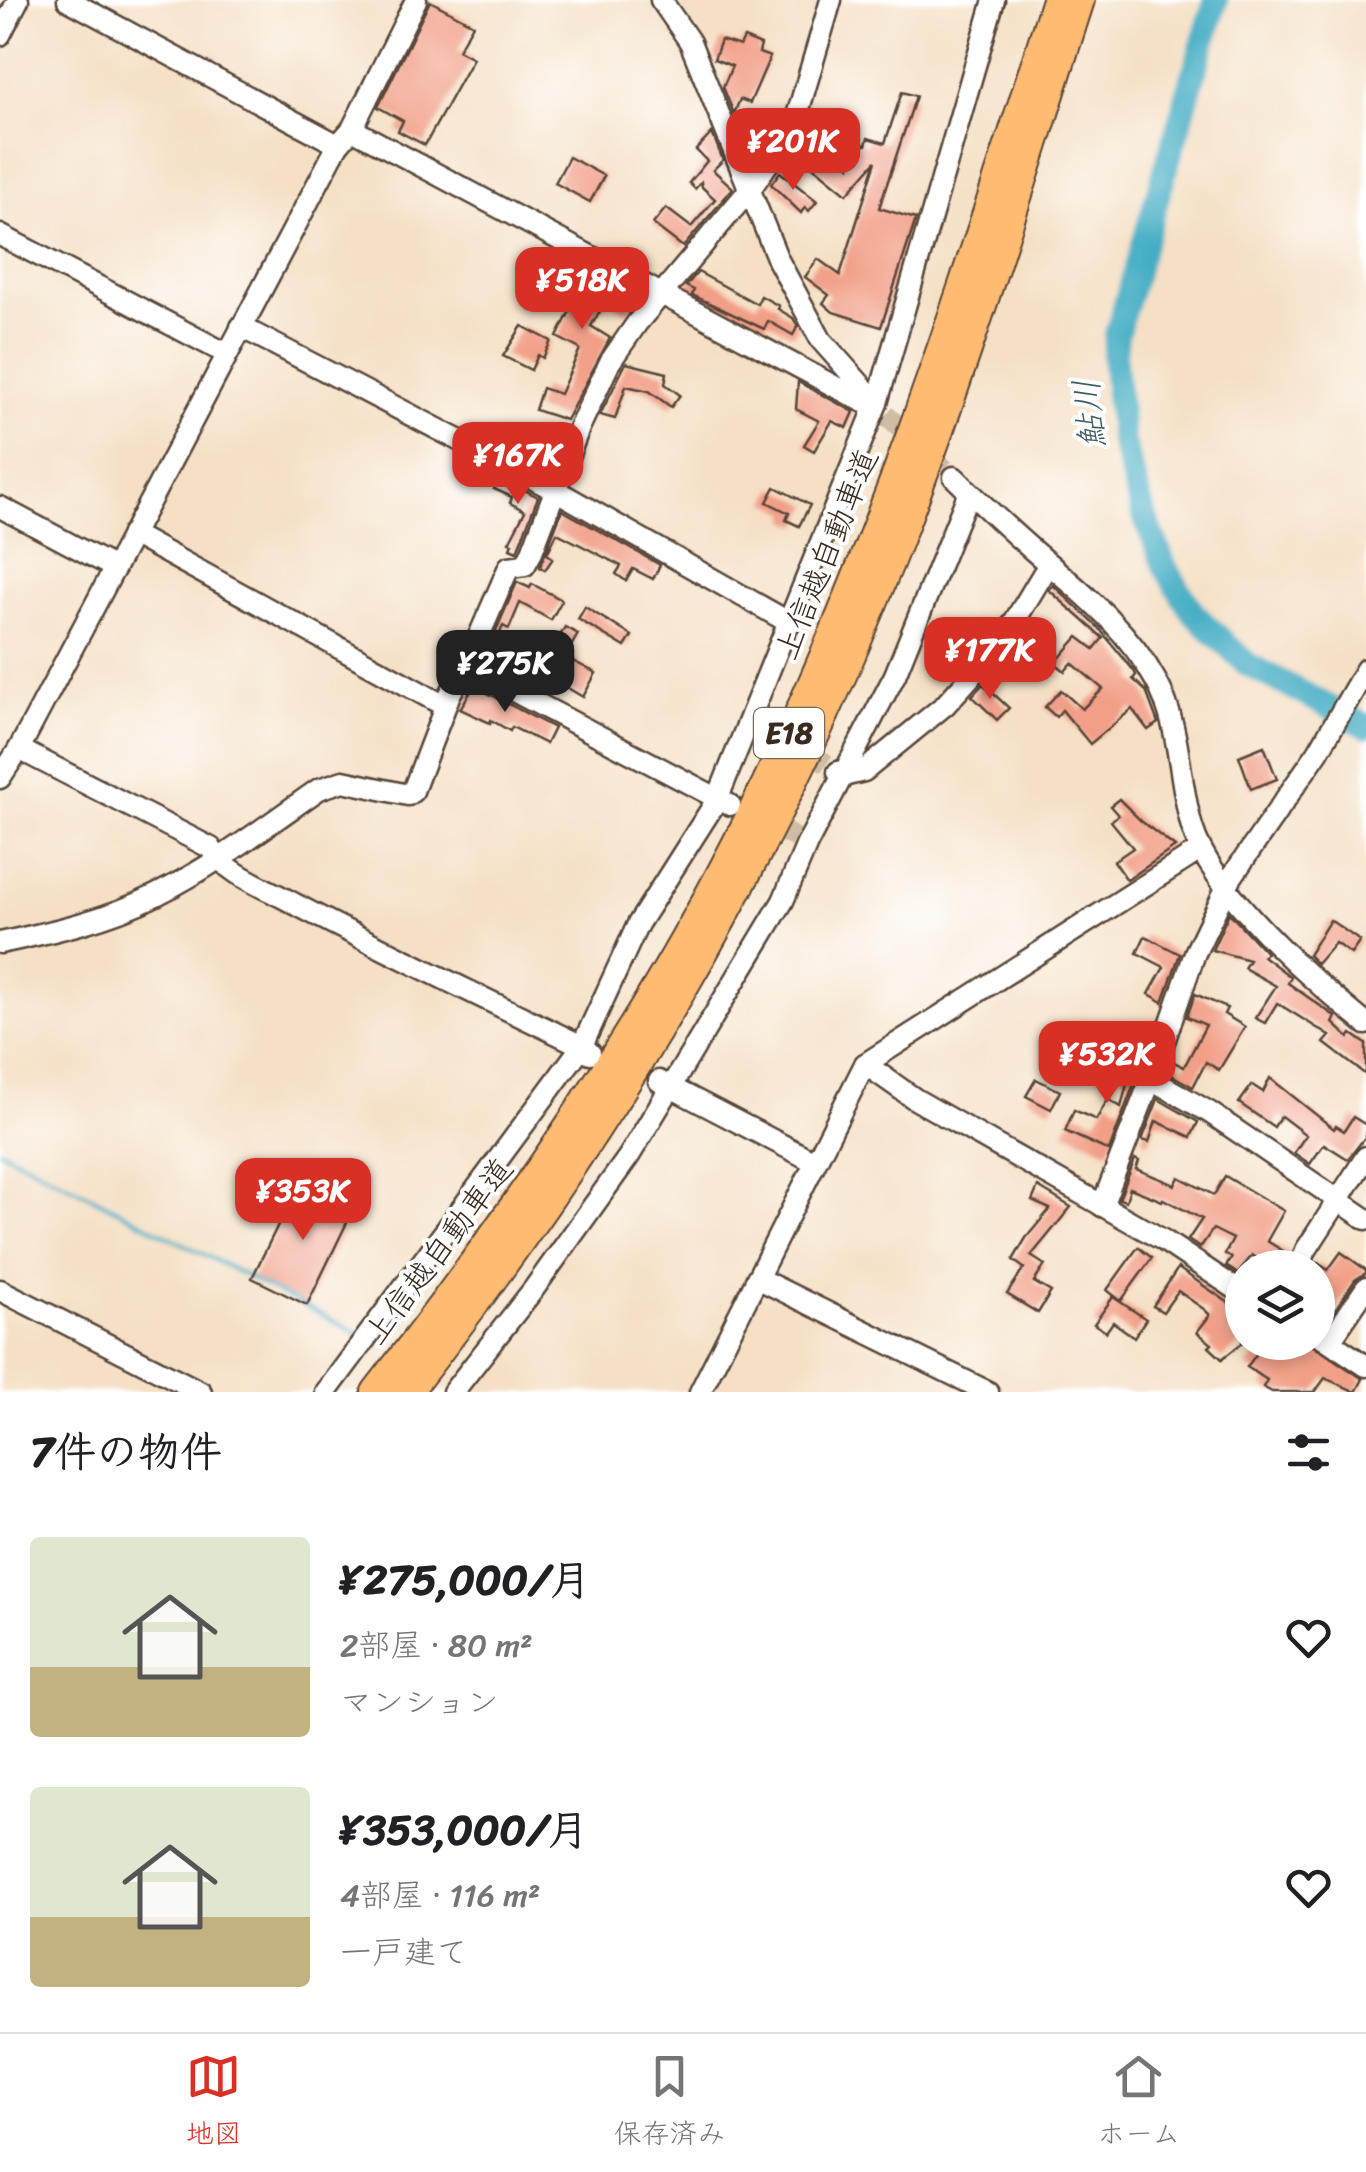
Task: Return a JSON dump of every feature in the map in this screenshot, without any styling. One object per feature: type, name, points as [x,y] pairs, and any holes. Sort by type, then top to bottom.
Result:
[{"type":"highway","name":"上信越自動車道","points":[[376,1392],[470,1271],[561,1142],[640,1017],[748,821],[814,680],[883,512],[1056,0]]},
{"type":"highway","name":"上信越自動車道","points":[[407,1392],[529,1232],[623,1091],[700,963],[785,799],[836,691],[920,484],[1080,0]]},
{"type":"street","points":[[0,34],[18,0]]},
{"type":"street","points":[[68,0],[882,409]]},
{"type":"street","points":[[0,778],[416,0]]},
{"type":"street","points":[[661,0],[690,42],[778,260],[821,340],[882,409]]},
{"type":"street","points":[[0,943],[47,934],[154,896],[218,860],[334,782],[408,795],[417,786],[446,706],[509,567],[525,565],[531,554],[579,428],[610,362],[660,295],[751,188],[794,126],[832,0]]},
{"type":"street","points":[[326,1392],[467,1206],[525,1119],[586,1050],[638,924],[724,802],[790,623],[882,409],[994,0]]},
{"type":"street","points":[[0,236],[227,354]]},
{"type":"street","points":[[241,328],[556,490],[790,623]]},
{"type":"street","points":[[454,1392],[629,1156],[666,1085],[784,900],[801,841],[895,676],[961,485],[1122,631],[1156,680],[1172,716],[1184,791],[1200,850],[1226,890],[1366,1024]]},
{"type":"street","points":[[0,507],[115,568]]},
{"type":"street","points":[[132,534],[446,706]]},
{"type":"street","points":[[840,774],[864,771],[946,704],[1002,642],[1049,564]]},
{"type":"street","points":[[466,666],[724,802]]},
{"type":"street","points":[[1102,1206],[1195,953],[1226,890],[1318,752],[1366,669]]},
{"type":"street","points":[[18,749],[211,848],[218,860],[322,918],[586,1050]]},
{"type":"street","points":[[700,1392],[866,1064],[1200,850]]},
{"type":"street","points":[[866,1064],[915,1099],[1163,1240],[1225,1282]]},
{"type":"street","points":[[1151,1080],[1209,1112],[1366,1219]]},
{"type":"street","points":[[666,1085],[815,1162]]},
{"type":"street","points":[[1306,1250],[1366,1157]]},
{"type":"street","points":[[757,1278],[988,1392]]},
{"type":"street","points":[[1335,1324],[1366,1288]]},
{"type":"street","points":[[0,1290],[201,1392]]},
{"type":"street","points":[[1335,1345],[1366,1366]]},
{"type":"building","points":[[430,1],[473,24],[458,50],[473,58],[425,145],[398,131],[403,121],[378,107]]},
{"type":"building","points":[[744,38],[761,45],[759,53],[770,57],[750,103],[740,99],[734,114],[723,87],[732,66],[714,59],[721,40],[740,46]]},
{"type":"building","points":[[902,92],[916,96],[879,208],[916,219],[881,327],[833,312],[823,303],[829,295],[805,277],[818,259],[840,275],[876,161],[847,194],[803,158],[793,170],[785,164],[807,129],[850,166],[857,143],[866,145],[868,138],[885,143]]},
{"type":"building","points":[[712,133],[723,160],[713,170],[733,188],[683,247],[653,224],[666,208],[691,227],[715,199],[701,182],[695,189],[689,183],[707,161],[696,150]]},
{"type":"building","points":[[569,157],[604,176],[590,202],[555,183]]},
{"type":"building","points":[[780,172],[817,201],[809,211],[805,207],[801,213],[771,184]]},
{"type":"building","points":[[564,258],[640,298],[628,312],[606,301],[591,326],[610,338],[566,420],[535,410],[542,388],[560,394],[580,349],[557,337],[575,301],[554,289],[564,273],[558,269]]},
{"type":"building","points":[[698,272],[757,304],[761,296],[779,306],[798,326],[793,335],[768,321],[764,329],[692,295],[694,290],[686,286]]},
{"type":"building","points":[[522,326],[551,341],[543,358],[538,355],[531,370],[503,356]]},
{"type":"building","points":[[626,363],[667,373],[665,384],[680,395],[671,407],[649,391],[626,386],[615,419],[600,415]]},
{"type":"building","points":[[798,382],[854,412],[847,428],[832,421],[814,451],[804,445],[819,421],[796,409]]},
{"type":"building","points":[[499,477],[538,497],[517,551],[510,548],[509,542],[525,511],[510,503],[512,497],[494,489]]},
{"type":"building","points":[[775,487],[810,505],[799,526],[786,520],[789,513],[767,502]]},
{"type":"building","points":[[562,510],[660,565],[653,579],[633,569],[626,581],[616,574],[621,566],[557,533],[547,554],[553,558],[545,570],[540,567]]},
{"type":"building","points":[[517,582],[530,588],[532,584],[562,600],[551,620],[520,603],[509,629],[503,626],[494,646],[490,645]]},
{"type":"building","points":[[1053,585],[1098,627],[1134,671],[1133,679],[1146,691],[1158,723],[1148,730],[1132,709],[1090,744],[1062,710],[1056,717],[1045,707],[1061,690],[1082,709],[1103,689],[1072,663],[1065,671],[1055,663],[1078,637],[1094,649],[1103,638],[1049,590]]},
{"type":"building","points":[[585,607],[632,636],[625,647],[578,619]]},
{"type":"building","points":[[565,627],[578,634],[565,657],[596,673],[583,697],[539,671]]},
{"type":"building","points":[[983,684],[1009,708],[997,720],[972,696]]},
{"type":"building","points":[[474,686],[554,728],[546,744],[460,709]]},
{"type":"building","points":[[1264,746],[1277,779],[1251,789],[1239,756]]},
{"type":"building","points":[[1119,799],[1175,847],[1127,880],[1114,861],[1133,848],[1111,821],[1118,815],[1110,806]]},
{"type":"building","points":[[1229,913],[1266,953],[1263,956],[1291,977],[1288,983],[1336,1017],[1333,1023],[1349,1038],[1352,1034],[1366,1044],[1366,1075],[1324,1043],[1330,1036],[1277,1003],[1265,1023],[1255,1018],[1276,986],[1244,968],[1249,960],[1212,950]]},
{"type":"building","points":[[1330,920],[1360,941],[1351,954],[1335,943],[1317,964],[1308,955]]},
{"type":"building","points":[[1145,936],[1180,954],[1163,1002],[1149,994],[1164,967],[1137,953]]},
{"type":"building","points":[[1195,994],[1227,1008],[1224,1014],[1245,1027],[1219,1070],[1206,1062],[1193,1087],[1168,1073],[1172,1061],[1184,1067],[1206,1025],[1187,1017]]},
{"type":"building","points":[[1117,1047],[1142,1063],[1109,1151],[1065,1131],[1074,1110],[1096,1120],[1108,1099],[1121,1107],[1128,1080],[1106,1065]]},
{"type":"building","points":[[1270,1078],[1334,1129],[1336,1126],[1344,1131],[1353,1117],[1366,1125],[1366,1136],[1348,1159],[1324,1144],[1310,1164],[1294,1153],[1306,1135],[1281,1116],[1274,1127],[1239,1103],[1252,1085],[1263,1092]]},
{"type":"building","points":[[1036,1079],[1060,1091],[1051,1109],[1026,1096]]},
{"type":"building","points":[[1158,1099],[1198,1122],[1191,1137],[1156,1121],[1149,1142],[1142,1140]]},
{"type":"building","points":[[1135,1159],[1139,1161],[1136,1169],[1175,1185],[1179,1177],[1214,1195],[1225,1176],[1284,1211],[1267,1241],[1282,1250],[1227,1250],[1233,1239],[1213,1229],[1200,1248],[1188,1240],[1202,1219],[1130,1188],[1126,1201],[1119,1199]]},
{"type":"building","points":[[299,1182],[354,1208],[307,1305],[252,1278]]},
{"type":"building","points":[[1038,1187],[1071,1207],[1031,1256],[1045,1265],[1034,1282],[1051,1292],[1038,1313],[1007,1294],[1024,1268],[1013,1260],[1050,1209],[1032,1201]]},
{"type":"building","points":[[1138,1247],[1152,1258],[1121,1301],[1107,1290]]},
{"type":"building","points":[[1341,1252],[1366,1273],[1355,1280],[1335,1310],[1335,1260]]},
{"type":"building","points":[[1178,1268],[1225,1300],[1225,1357],[1222,1359],[1197,1332],[1210,1315],[1178,1291],[1163,1312],[1153,1306]]},
{"type":"building","points":[[1113,1297],[1146,1319],[1134,1337],[1113,1322],[1106,1332],[1094,1324]]},
{"type":"building","points":[[1252,1360],[1335,1360],[1363,1379],[1356,1392],[1325,1378],[1315,1392],[1272,1392],[1263,1387],[1267,1380],[1247,1367]]},
{"type":"waterway","name":"鮎川","points":[[1216,0],[1117,333],[1114,357],[1122,440],[1143,512],[1165,567],[1193,613],[1247,664],[1366,726]]},
{"type":"waterway","points":[[0,1150],[359,1334]]},
{"type":"tunnel","points":[[886,415],[954,477]]},
{"type":"tunnel","points":[[761,718],[838,772]]},
{"type":"tunnel","points":[[759,819],[796,838]]}]
